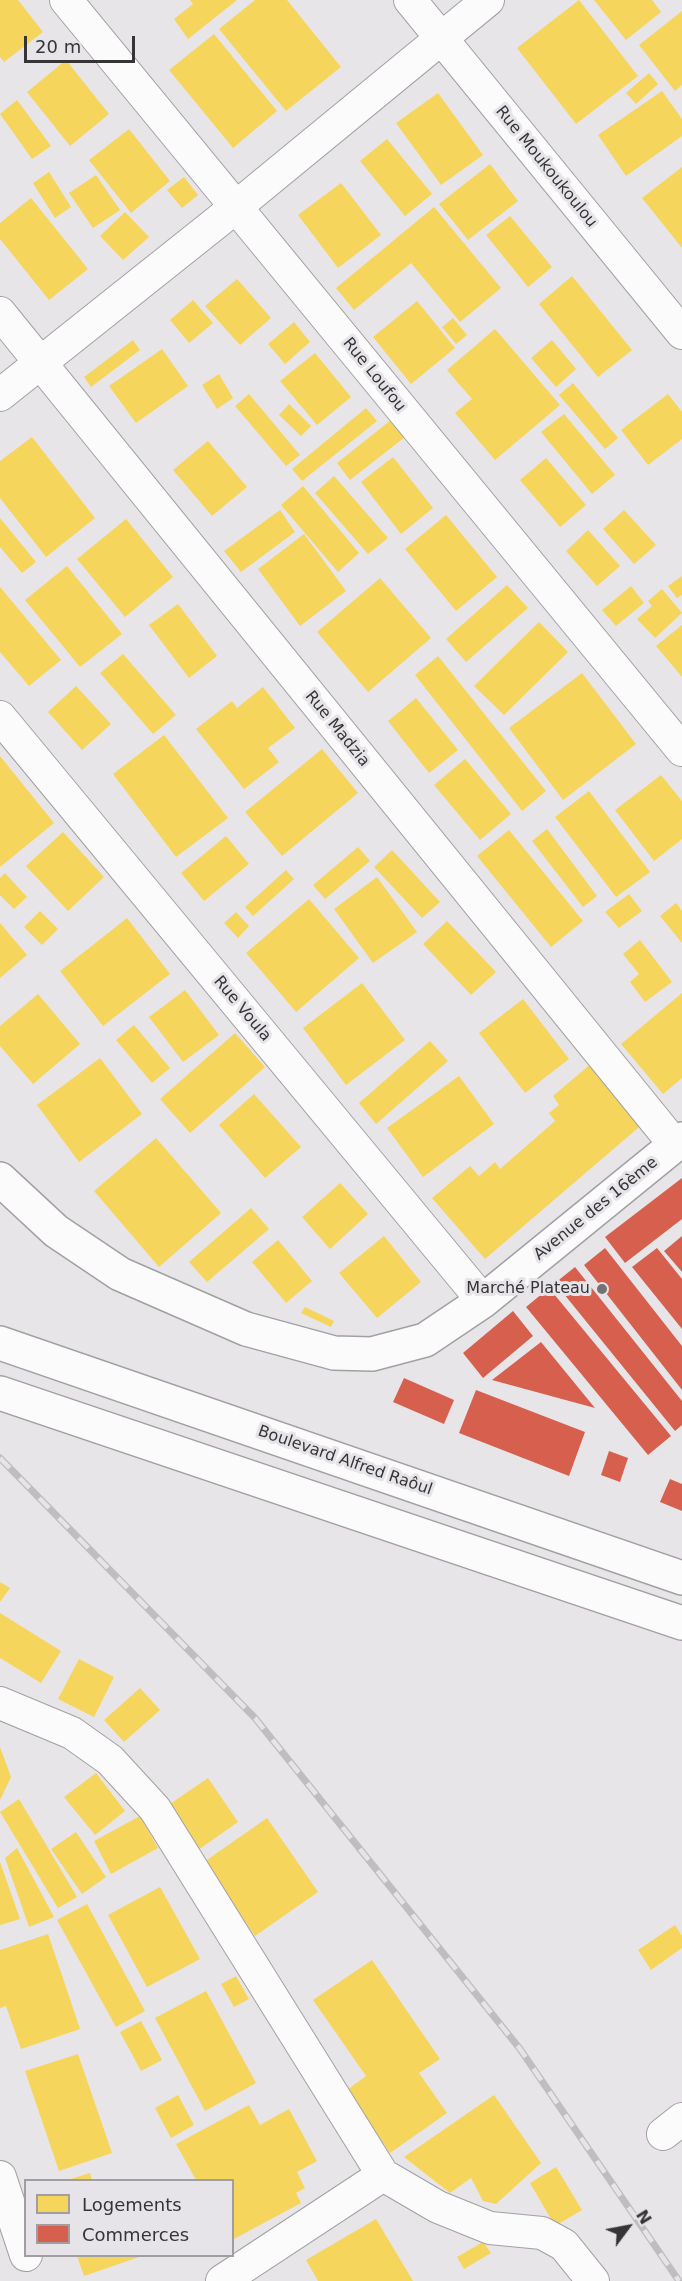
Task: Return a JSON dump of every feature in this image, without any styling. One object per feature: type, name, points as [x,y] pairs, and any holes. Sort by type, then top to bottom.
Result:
[{"type":"main road","name":"Avenue des 16ème","points":[[0,1179],[56,1231],[120,1274],[246,1329],[334,1353],[372,1354],[425,1340],[483,1301],[678,1142]]},
{"type":"main road","name":"Boulevard Alfred Raôul","points":[[4,1344],[682,1578]]},
{"type":"main road","points":[[5,1394],[682,1623]]},
{"type":"street","name":"Rue Loufou","points":[[66,0],[682,750]]},
{"type":"street","name":"Rue Moukoukoulou","points":[[410,0],[682,333]]},
{"type":"street","points":[[0,395],[236,207],[488,0]]},
{"type":"street","name":"Rue Madzia","points":[[0,313],[678,1142]]},
{"type":"street","name":"Rue Voula","points":[[0,717],[483,1301]]},
{"type":"street","points":[[0,1703],[72,1733],[110,1760],[155,1809],[383,2175],[438,2207],[490,2228],[542,2233],[564,2245],[593,2281]]},
{"type":"street","points":[[239,2276],[383,2175]]},
{"type":"street","points":[[0,2177],[24,2249]]},
{"type":"street","points":[[27,2257],[34,2281]]},
{"type":"building: Logements","points":[[0,0],[18,0],[43,32],[4,62],[0,57]]},
{"type":"building: Logements","points":[[190,0],[237,0],[188,39],[174,19],[193,4]]},
{"type":"building: Logements","points":[[255,0],[287,0],[341,67],[286,111],[219,29]]},
{"type":"building: Logements","points":[[579,0],[638,76],[576,124],[517,48]]},
{"type":"building: Logements","points":[[594,0],[652,0],[661,12],[626,40]]},
{"type":"building: Logements","points":[[682,11],[682,85],[675,91],[639,45]]},
{"type":"building: Logements","points":[[214,34],[277,111],[233,148],[169,70]]},
{"type":"building: Logements","points":[[66,60],[109,114],[70,146],[27,92]]},
{"type":"building: Logements","points":[[649,73],[658,84],[636,104],[626,93]]},
{"type":"building: Logements","points":[[662,91],[682,119],[682,136],[626,176],[598,135]]},
{"type":"building: Logements","points":[[438,93],[483,155],[441,185],[396,123]]},
{"type":"building: Logements","points":[[17,100],[51,146],[32,159],[0,114]]},
{"type":"building: Logements","points":[[129,129],[170,181],[131,213],[89,160]]},
{"type":"building: Logements","points":[[387,139],[432,194],[405,216],[360,161]]},
{"type":"building: Logements","points":[[490,164],[518,201],[468,240],[439,204]]},
{"type":"building: Logements","points":[[682,167],[682,248],[642,198]]},
{"type":"building: Logements","points":[[49,172],[71,207],[55,218],[33,183]]},
{"type":"building: Logements","points":[[96,175],[120,210],[93,228],[69,193]]},
{"type":"building: Logements","points":[[184,177],[198,195],[182,208],[167,190]]},
{"type":"building: Logements","points":[[341,183],[381,235],[338,268],[298,215]]},
{"type":"building: Logements","points":[[31,198],[88,269],[49,300],[0,239],[0,223]]},
{"type":"building: Logements","points":[[434,207],[501,288],[460,322],[411,263],[354,310],[336,288]]},
{"type":"building: Logements","points":[[125,212],[149,237],[123,260],[100,236]]},
{"type":"building: Logements","points":[[510,216],[552,267],[528,287],[486,235]]},
{"type":"building: Logements","points":[[572,276],[632,350],[598,377],[539,304]]},
{"type":"building: Logements","points":[[237,279],[271,318],[240,345],[205,306]]},
{"type":"building: Logements","points":[[193,300],[213,323],[189,343],[170,320]]},
{"type":"building: Logements","points":[[417,301],[455,348],[411,384],[373,337]]},
{"type":"building: Logements","points":[[453,318],[467,335],[456,344],[442,327]]},
{"type":"building: Logements","points":[[294,322],[310,342],[285,364],[268,344]]},
{"type":"building: Logements","points":[[495,329],[560,405],[495,460],[455,413],[472,399],[447,370]]},
{"type":"building: Logements","points":[[133,340],[140,350],[91,387],[84,377]]},
{"type":"building: Logements","points":[[552,340],[576,369],[556,387],[531,358]]},
{"type":"building: Logements","points":[[162,349],[188,386],[136,423],[109,386]]},
{"type":"building: Logements","points":[[315,353],[351,397],[317,425],[280,381]]},
{"type":"building: Logements","points":[[219,374],[233,398],[217,409],[202,385]]},
{"type":"building: Logements","points":[[573,383],[618,438],[605,449],[559,395]]},
{"type":"building: Logements","points":[[249,394],[300,455],[286,466],[235,406]]},
{"type":"building: Logements","points":[[668,394],[682,412],[682,439],[648,465],[621,430]]},
{"type":"building: Logements","points":[[289,404],[311,426],[301,436],[279,415]]},
{"type":"building: Logements","points":[[366,408],[377,421],[302,481],[292,469]]},
{"type":"building: Logements","points":[[564,414],[615,475],[592,494],[541,432]]},
{"type":"building: Logements","points":[[391,420],[405,437],[350,480],[337,463]]},
{"type":"building: Logements","points":[[32,437],[95,518],[46,557],[0,498],[0,461]]},
{"type":"building: Logements","points":[[208,441],[247,487],[212,516],[173,470]]},
{"type":"building: Logements","points":[[393,457],[433,508],[401,534],[361,482]]},
{"type":"building: Logements","points":[[546,458],[586,505],[560,527],[520,480]]},
{"type":"building: Logements","points":[[334,476],[388,538],[368,554],[315,493]]},
{"type":"building: Logements","points":[[303,486],[359,553],[338,572],[281,505]]},
{"type":"building: Logements","points":[[280,510],[295,532],[241,572],[224,551]]},
{"type":"building: Logements","points":[[624,510],[656,545],[634,564],[603,529]]},
{"type":"building: Logements","points":[[446,515],[497,577],[456,611],[405,549]]},
{"type":"building: Logements","points":[[0,518],[36,562],[22,573],[0,547]]},
{"type":"building: Logements","points":[[126,519],[173,577],[125,617],[77,559]]},
{"type":"building: Logements","points":[[588,530],[620,566],[597,586],[566,551]]},
{"type":"building: Logements","points":[[304,534],[346,591],[300,626],[258,569]]},
{"type":"building: Logements","points":[[67,566],[122,634],[80,667],[25,600]]},
{"type":"building: Logements","points":[[682,576],[682,595],[677,598],[668,586]]},
{"type":"building: Logements","points":[[380,578],[431,638],[368,692],[317,632]]},
{"type":"building: Logements","points":[[507,585],[528,608],[466,662],[446,639]]},
{"type":"building: Logements","points":[[631,586],[644,603],[616,626],[602,610]]},
{"type":"building: Logements","points":[[0,587],[61,660],[29,686],[0,652]]},
{"type":"building: Logements","points":[[662,589],[682,613],[655,638],[637,619],[652,606],[648,601]]},
{"type":"building: Logements","points":[[178,604],[217,656],[189,678],[149,625]]},
{"type":"building: Logements","points":[[539,622],[568,652],[504,715],[474,686]]},
{"type":"building: Logements","points":[[682,625],[682,677],[656,646]]},
{"type":"building: Logements","points":[[123,654],[176,715],[153,734],[100,673]]},
{"type":"building: Logements","points":[[438,656],[546,791],[522,811],[415,675]]},
{"type":"building: Logements","points":[[582,673],[636,744],[563,800],[509,728]]},
{"type":"building: Logements","points":[[76,686],[111,724],[82,750],[48,712]]},
{"type":"building: Logements","points":[[263,687],[295,728],[268,748],[279,762],[244,789],[196,729],[232,701],[237,708]]},
{"type":"building: Logements","points":[[416,698],[458,750],[429,773],[388,721]]},
{"type":"building: Logements","points":[[164,735],[228,818],[176,857],[113,774]]},
{"type":"building: Logements","points":[[322,749],[358,793],[282,856],[245,812]]},
{"type":"building: Logements","points":[[0,756],[54,823],[0,867]]},
{"type":"building: Logements","points":[[465,759],[511,814],[480,840],[434,785]]},
{"type":"building: Logements","points":[[661,775],[682,801],[682,839],[654,861],[615,810]]},
{"type":"building: Logements","points":[[589,791],[650,872],[616,897],[555,817]]},
{"type":"building: Logements","points":[[547,829],[597,896],[583,907],[532,841]]},
{"type":"building: Logements","points":[[509,830],[583,921],[551,947],[477,856]]},
{"type":"building: Logements","points":[[63,832],[104,877],[68,911],[26,866]]},
{"type":"building: Logements","points":[[226,836],[249,864],[204,901],[181,873]]},
{"type":"building: Logements","points":[[358,847],[370,861],[325,899],[313,885]]},
{"type":"building: Logements","points":[[392,850],[440,902],[422,918],[374,867]]},
{"type":"building: Logements","points":[[286,870],[294,879],[253,916],[245,907]]},
{"type":"building: Logements","points":[[5,873],[27,897],[14,909],[0,895],[0,878]]},
{"type":"building: Logements","points":[[377,877],[417,932],[373,963],[334,909]]},
{"type":"building: Logements","points":[[629,894],[642,911],[619,928],[605,912]]},
{"type":"building: Logements","points":[[309,899],[359,958],[296,1012],[246,953]]},
{"type":"building: Logements","points":[[676,903],[682,911],[682,943],[660,916]]},
{"type":"building: Logements","points":[[40,911],[58,929],[42,945],[24,927]]},
{"type":"building: Logements","points":[[236,912],[249,926],[238,938],[224,923]]},
{"type":"building: Logements","points":[[127,918],[170,974],[103,1026],[60,971]]},
{"type":"building: Logements","points":[[447,921],[496,972],[471,995],[423,944]]},
{"type":"building: Logements","points":[[0,923],[27,955],[0,978]]},
{"type":"building: Logements","points":[[640,940],[672,982],[645,1002],[630,982],[639,974],[623,954]]},
{"type":"building: Logements","points":[[362,983],[405,1040],[346,1085],[303,1028]]},
{"type":"building: Logements","points":[[185,990],[219,1035],[183,1062],[149,1017]]},
{"type":"building: Logements","points":[[682,993],[682,1078],[663,1094],[621,1044]]},
{"type":"building: Logements","points":[[38,994],[80,1044],[33,1084],[0,1046],[0,1026]]},
{"type":"building: Logements","points":[[523,999],[569,1059],[525,1093],[479,1033]]},
{"type":"building: Logements","points":[[134,1025],[170,1068],[152,1083],[116,1040]]},
{"type":"building: Logements","points":[[235,1033],[265,1067],[190,1133],[160,1099]]},
{"type":"building: Logements","points":[[430,1041],[448,1061],[376,1124],[359,1103]]},
{"type":"building: Logements","points":[[100,1058],[142,1114],[79,1162],[37,1105]]},
{"type":"building: Logements","points":[[593,1062],[645,1122],[485,1259],[432,1198],[470,1166],[479,1176],[495,1162],[500,1169],[555,1121],[549,1113],[559,1105],[553,1096]]},
{"type":"building: Logements","points":[[459,1076],[494,1124],[423,1177],[387,1128]]},
{"type":"building: Logements","points":[[254,1094],[301,1147],[265,1178],[219,1125]]},
{"type":"building: Logements","points":[[156,1138],[221,1213],[159,1267],[94,1191]]},
{"type":"building: Logements","points":[[340,1183],[368,1214],[330,1249],[302,1217]]},
{"type":"building: Logements","points":[[251,1208],[269,1229],[207,1282],[189,1262]]},
{"type":"building: Logements","points":[[384,1236],[421,1282],[377,1318],[339,1273]]},
{"type":"building: Logements","points":[[278,1240],[312,1281],[286,1303],[252,1262]]},
{"type":"building: Logements","points":[[305,1307],[334,1321],[331,1327],[301,1313]]},
{"type":"building: Logements","points":[[0,1582],[10,1588],[0,1602]]},
{"type":"building: Logements","points":[[0,1613],[61,1651],[41,1683],[0,1658]]},
{"type":"building: Logements","points":[[79,1659],[114,1677],[94,1717],[58,1699]]},
{"type":"building: Logements","points":[[140,1688],[160,1710],[124,1742],[104,1720]]},
{"type":"building: Logements","points":[[0,1747],[11,1777],[0,1800]]},
{"type":"building: Logements","points":[[96,1773],[125,1811],[95,1835],[64,1797]]},
{"type":"building: Logements","points":[[208,1778],[238,1822],[198,1850],[167,1806]]},
{"type":"building: Logements","points":[[19,1799],[77,1897],[58,1908],[0,1812]]},
{"type":"building: Logements","points":[[140,1816],[158,1848],[111,1874],[94,1841]]},
{"type":"building: Logements","points":[[267,1818],[318,1892],[255,1936],[204,1862]]},
{"type":"building: Logements","points":[[76,1832],[106,1877],[82,1894],[51,1849]]},
{"type":"building: Logements","points":[[17,1848],[54,1917],[29,1927],[5,1858]]},
{"type":"building: Logements","points":[[0,1862],[20,1919],[0,1925]]},
{"type":"building: Logements","points":[[160,1887],[200,1959],[147,1987],[108,1915]]},
{"type":"building: Logements","points":[[87,1904],[145,2011],[116,2027],[57,1920]]},
{"type":"building: Logements","points":[[675,1925],[682,1936],[682,1948],[651,1970],[638,1950]]},
{"type":"building: Logements","points":[[48,1934],[80,2029],[21,2049],[6,2006],[0,2008],[0,1950]]},
{"type":"building: Logements","points":[[372,1960],[440,2059],[419,2073],[447,2113],[390,2153],[347,2090],[366,2076],[313,2000]]},
{"type":"building: Logements","points":[[236,1976],[249,1999],[234,2007],[221,1984]]},
{"type":"building: Logements","points":[[206,1991],[256,2083],[205,2111],[155,2018]]},
{"type":"building: Logements","points":[[141,2021],[162,2060],[141,2071],[120,2032]]},
{"type":"building: Logements","points":[[78,2054],[112,2153],[59,2171],[25,2071]]},
{"type":"building: Logements","points":[[178,2095],[194,2125],[171,2138],[155,2108]]},
{"type":"building: Logements","points":[[494,2095],[541,2163],[496,2204],[483,2201],[471,2178],[450,2193],[404,2157]]},
{"type":"building: Logements","points":[[249,2105],[260,2125],[289,2109],[317,2161],[297,2172],[305,2188],[296,2193],[301,2203],[234,2239],[234,2179],[195,2179],[176,2144]]},
{"type":"building: Logements","points":[[556,2167],[582,2210],[555,2226],[530,2183]]},
{"type":"building: Logements","points":[[90,2173],[92,2179],[70,2179]]},
{"type":"building: Logements","points":[[376,2219],[413,2281],[318,2281],[306,2260]]},
{"type":"building: Logements","points":[[483,2242],[491,2253],[464,2269],[457,2257]]},
{"type":"building: Logements","points":[[77,2257],[139,2257],[84,2276]]},
{"type":"building: Commerces","points":[[682,1178],[682,1219],[625,1263],[605,1237]]},
{"type":"building: Commerces","points":[[682,1236],[682,1272],[664,1251]]},
{"type":"building: Commerces","points":[[605,1248],[682,1346],[682,1390],[584,1265]]},
{"type":"building: Commerces","points":[[657,1248],[682,1279],[682,1329],[632,1267]]},
{"type":"building: Commerces","points":[[575,1267],[682,1401],[682,1425],[675,1431],[555,1283]]},
{"type":"building: Commerces","points":[[549,1288],[671,1436],[648,1455],[526,1307]]},
{"type":"building: Commerces","points":[[513,1311],[533,1336],[483,1378],[463,1353]]},
{"type":"building: Commerces","points":[[541,1342],[595,1408],[492,1380]]},
{"type":"building: Commerces","points":[[404,1378],[454,1400],[444,1424],[393,1402]]},
{"type":"building: Commerces","points":[[476,1390],[585,1432],[569,1476],[459,1433]]},
{"type":"building: Commerces","points":[[609,1451],[628,1458],[620,1482],[601,1475]]},
{"type":"building: Commerces","points":[[670,1479],[682,1484],[682,1511],[660,1502]]},
{"type":"railway","points":[[0,1458],[255,1718],[520,2049],[679,2281]]},
{"type":"place","name":"Marché Plateau","points":[[602,1289]]}]
